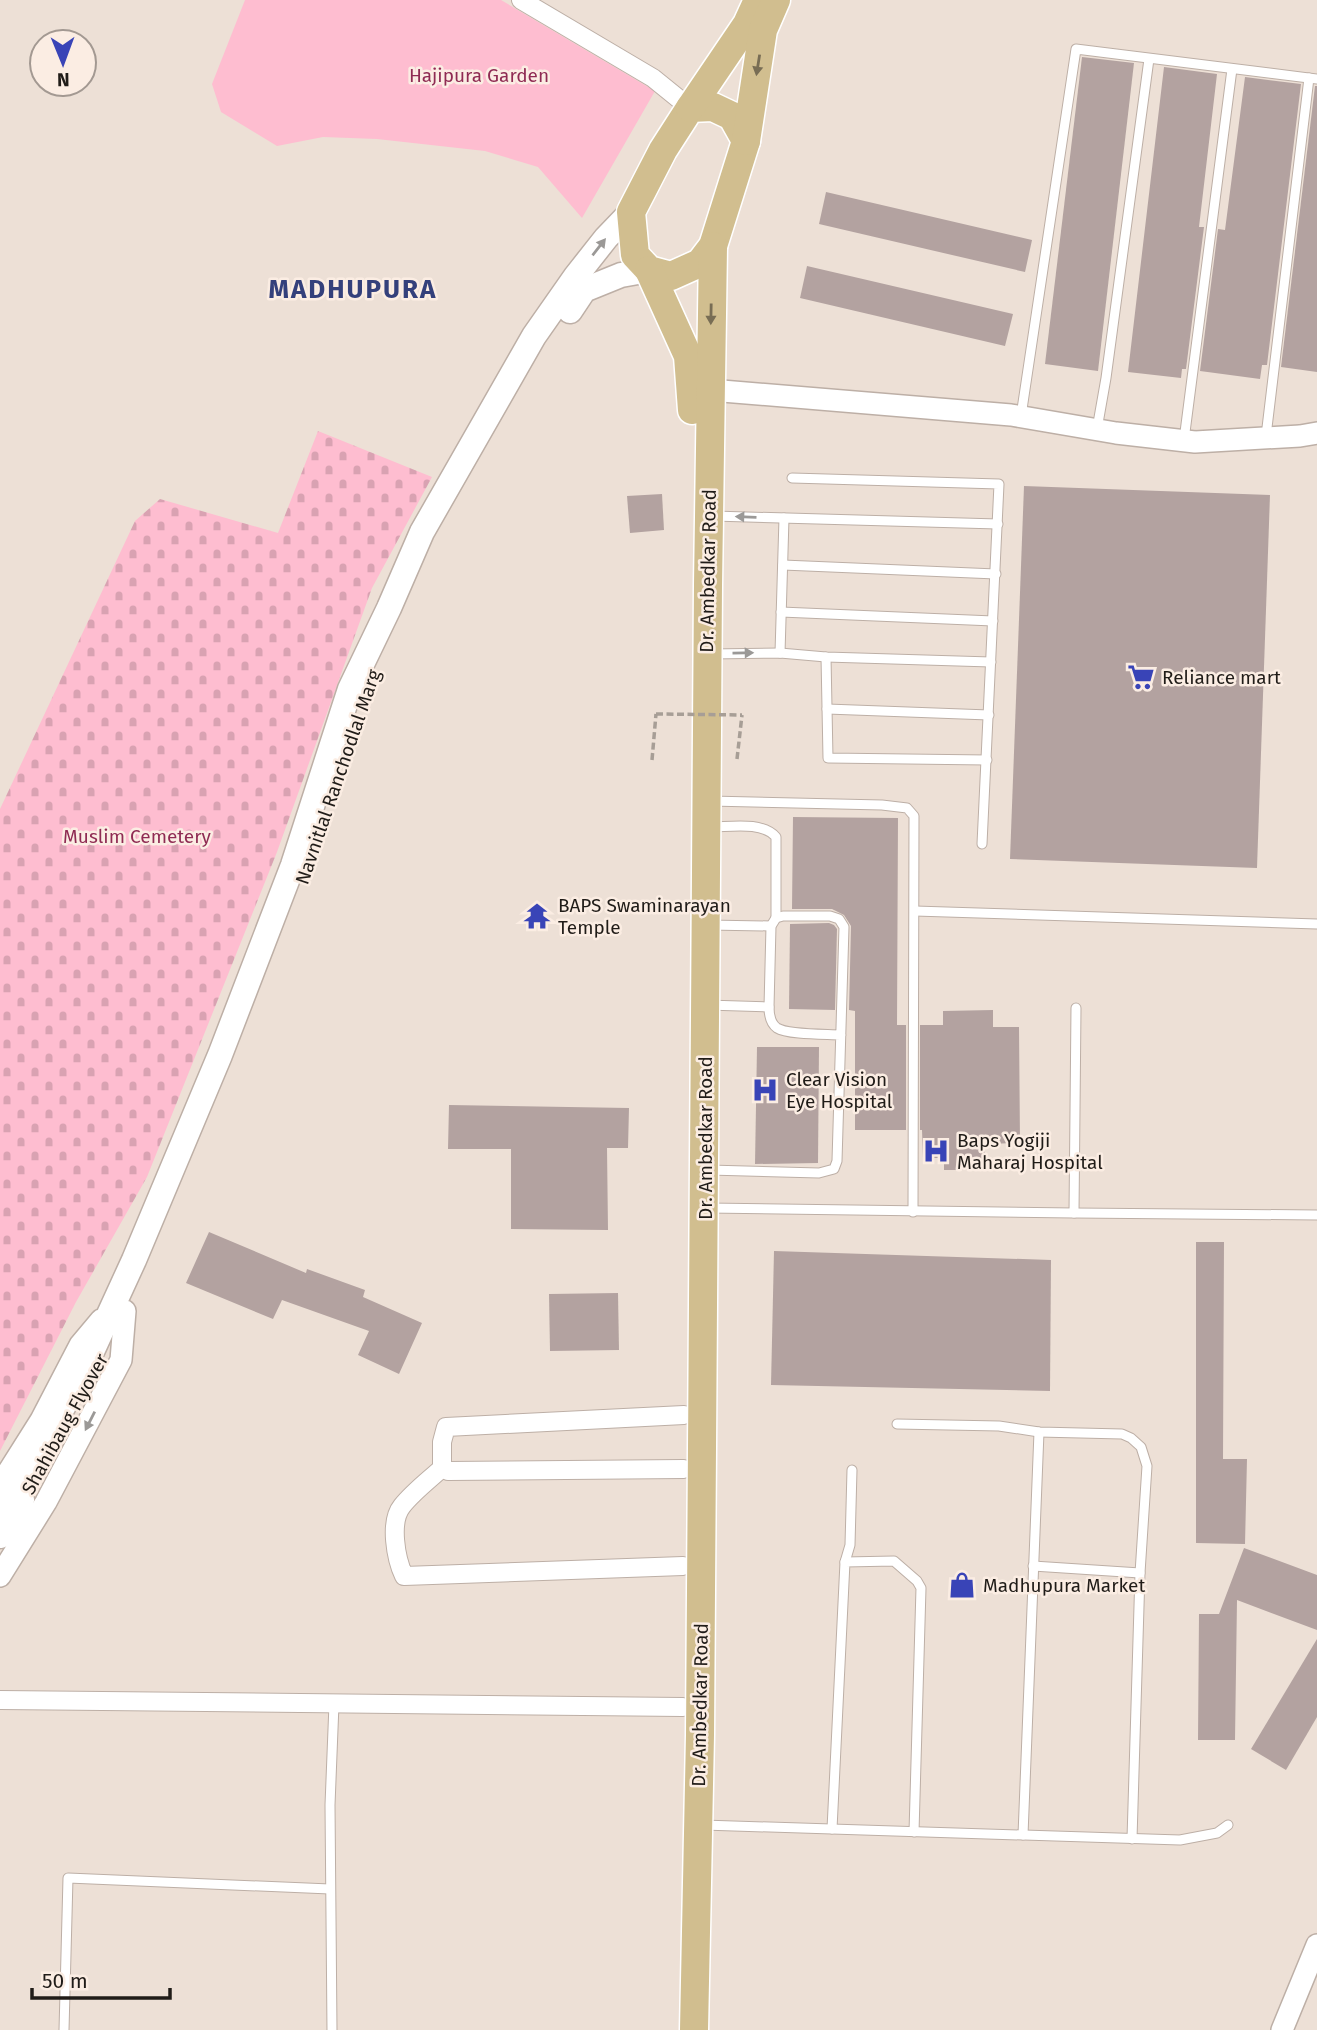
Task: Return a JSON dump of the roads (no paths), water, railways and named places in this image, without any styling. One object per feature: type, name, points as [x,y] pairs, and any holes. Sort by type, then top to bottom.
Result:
[{"type":"main road","points":[[119,1309],[134,1260],[220,1055],[288,878],[350,689],[422,532],[534,336],[576,276],[631,212],[663,150],[747,24],[758,0]]},
{"type":"main road","points":[[649,270],[671,276],[700,263],[713,246],[746,141],[763,30],[776,0]]},
{"type":"main road","points":[[690,108],[713,107],[732,116],[746,141]]},
{"type":"main road","name":"Dr. Ambedkar Road","points":[[631,212],[635,255],[649,270],[701,389],[708,516],[706,1004],[694,2030]]},
{"type":"main road","name":"Dr. Ambedkar Road","points":[[677,2030],[701,389],[713,246]]},
{"type":"main road","name":"Navnitlal Ranchodlal Marg","points":[[119,1309],[147,1266],[232,1060],[301,883],[363,694],[435,537],[540,354],[584,290],[621,275],[649,270]]},
{"type":"main road","name":"Shahibaug Flyover","points":[[0,1536],[67,1426],[119,1309]]},
{"type":"main road","name":"Shahibaug Flyover","points":[[0,1511],[89,1372]]},
{"type":"street","points":[[521,0],[653,78],[690,108]]},
{"type":"street","points":[[701,389],[1021,416],[1184,440],[1266,438],[1317,433]]},
{"type":"street","points":[[0,1485],[41,1420],[80,1345],[119,1309]]},
{"type":"street","points":[[0,1576],[52,1490],[121,1360],[119,1309]]},
{"type":"street","points":[[682,1566],[404,1576],[396,1558],[395,1535],[399,1509],[442,1468],[442,1442],[446,1427],[684,1415]]},
{"type":"street","points":[[442,1468],[449,1471],[684,1469]]},
{"type":"street","points":[[0,1700],[683,1707]]},
{"type":"street","points":[[1282,2030],[1317,1945]]},
{"type":"lane","points":[[1021,416],[1076,49],[1313,79],[1266,438]]},
{"type":"lane","points":[[1097,429],[1149,59]]},
{"type":"lane","points":[[1184,440],[1232,69]]},
{"type":"lane","points":[[792,478],[999,484],[982,844]]},
{"type":"lane","points":[[708,516],[998,524]]},
{"type":"lane","points":[[780,653],[784,518]]},
{"type":"lane","points":[[783,565],[996,574]]},
{"type":"lane","points":[[781,612],[993,621]]},
{"type":"lane","points":[[707,654],[780,653],[991,662]]},
{"type":"lane","points":[[826,657],[828,758],[986,760]]},
{"type":"lane","points":[[827,709],[989,715]]},
{"type":"lane","points":[[707,814],[882,805],[906,808],[914,816],[913,1212]]},
{"type":"lane","points":[[707,814],[761,828],[776,837],[769,1015],[778,1029],[841,1035]]},
{"type":"lane","points":[[915,911],[1317,924]]},
{"type":"lane","points":[[704,1170],[819,1173],[834,1169],[837,1161],[844,927],[839,919],[831,916],[783,916],[774,922],[706,925]]},
{"type":"lane","points":[[706,1004],[769,1007]]},
{"type":"lane","points":[[1074,1213],[1076,1008]]},
{"type":"lane","points":[[704,1208],[1317,1215]]},
{"type":"lane","points":[[897,1424],[999,1426],[1039,1432],[1122,1434],[1140,1447],[1147,1466],[1140,1573],[1132,1839]]},
{"type":"lane","points":[[1023,1835],[1039,1432]]},
{"type":"lane","points":[[832,1829],[845,1562],[850,1545],[852,1470]]},
{"type":"lane","points":[[845,1562],[894,1561],[917,1581],[921,1588],[914,1832]]},
{"type":"lane","points":[[1033,1566],[1140,1573]]},
{"type":"lane","points":[[332,2030],[330,1889],[334,1704]]},
{"type":"lane","points":[[698,1825],[1180,1840],[1217,1833],[1228,1825]]},
{"type":"lane","points":[[64,2030],[68,1878],[330,1889]]},
{"type":"place","name":"Reliance mart","points":[[1141,677]]},
{"type":"place","name":"BAPS Swaminarayan Temple","points":[[537,916]]},
{"type":"place","name":"Clear Vision Eye Hospital","points":[[765,1090]]},
{"type":"place","name":"Baps Yogiji Maharaj Hospital","points":[[936,1151]]},
{"type":"place","name":"Madhupura Market","points":[[962,1585]]},
{"type":"district","name":"MADHUPURA","points":[[353,289]]},
{"type":"park label","name":"Hajipura Garden","points":[[479,75]]},
{"type":"park label","name":"Muslim Cemetery","points":[[137,836]]}]
